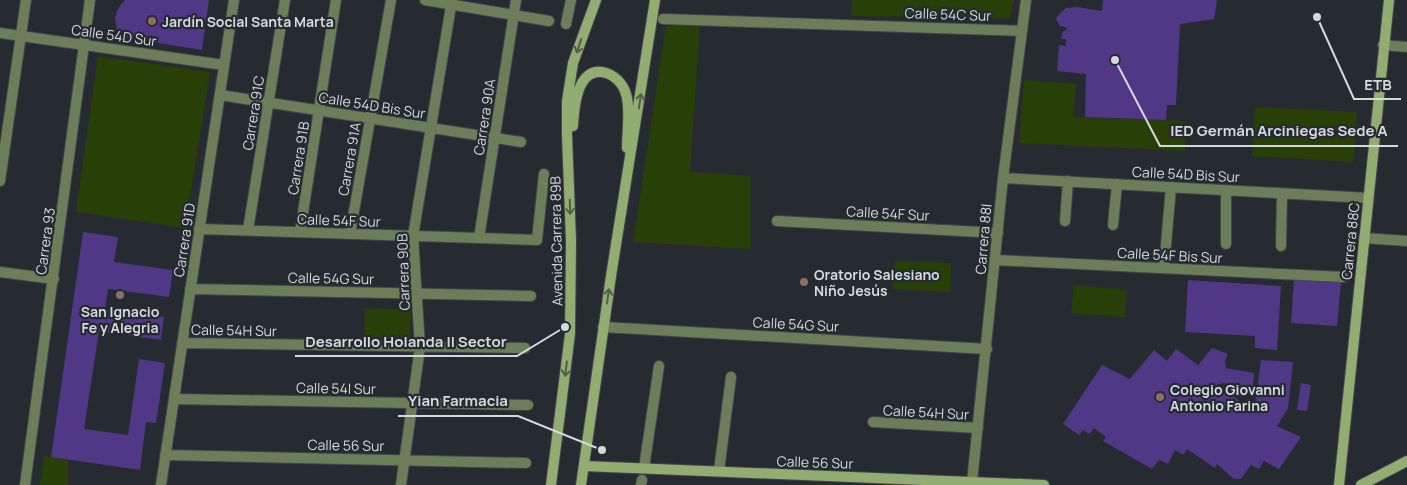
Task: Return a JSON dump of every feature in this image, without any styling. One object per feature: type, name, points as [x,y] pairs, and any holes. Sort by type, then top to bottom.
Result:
[{"type":"main road","name":"Avenida Carrera 89B","points":[[551,485],[570,334],[571,250],[566,121],[570,78],[577,50],[596,0]]},
{"type":"main road","points":[[581,485],[603,327],[655,0]]},
{"type":"main road","name":"Carrera 88C","points":[[1340,485],[1389,0]]},
{"type":"main road","points":[[569,173],[574,110],[579,89],[586,78],[595,73],[602,72],[614,76],[622,84],[627,100],[627,182]]},
{"type":"main road","points":[[1361,485],[1407,461]]},
{"type":"main road","name":"Calle 56 Sur","points":[[584,466],[719,471],[855,481],[1044,485]]},
{"type":"street","points":[[0,181],[26,0]]},
{"type":"street","name":"Carrera 93","points":[[26,485],[90,0]]},
{"type":"street","name":"Carrera 91D","points":[[161,485],[234,0]]},
{"type":"street","name":"Carrera 91C","points":[[248,230],[285,0]]},
{"type":"street","name":"Carrera 91B","points":[[300,232],[336,0]]},
{"type":"street","name":"Carrera 91A","points":[[350,234],[391,0]]},
{"type":"street","points":[[425,0],[452,2],[548,21]]},
{"type":"street","name":"Carrera 90A","points":[[478,238],[516,0]]},
{"type":"street","points":[[566,24],[571,0]]},
{"type":"street","name":"Carrera 88I","points":[[972,482],[1003,178],[1026,0]]},
{"type":"street","name":"Carrera 90B","points":[[401,485],[420,347],[413,236],[452,2]]},
{"type":"street","name":"Calle 54C Sur","points":[[663,19],[1022,30]]},
{"type":"street","name":"Calle 54D Sur","points":[[0,33],[224,65]]},
{"type":"street","points":[[1383,45],[1407,47]]},
{"type":"street","name":"Calle 54D Bis Sur","points":[[220,95],[521,142]]},
{"type":"street","name":"Calle 54F Sur","points":[[199,229],[537,240],[544,174]]},
{"type":"street","name":"Calle 54D Bis Sur","points":[[1003,178],[1368,198]]},
{"type":"street","points":[[1065,221],[1068,181]]},
{"type":"street","points":[[1113,225],[1117,184]]},
{"type":"street","points":[[1164,268],[1170,187]]},
{"type":"street","points":[[1226,190],[1226,244]]},
{"type":"street","points":[[1281,246],[1282,194]]},
{"type":"street","name":"Calle 54F Sur","points":[[777,221],[998,233]]},
{"type":"street","points":[[1364,238],[1407,242]]},
{"type":"street","name":"Calle 54F Bis Sur","points":[[995,260],[1343,277]]},
{"type":"street","points":[[0,272],[54,279]]},
{"type":"street","name":"Calle 54G Sur","points":[[190,289],[531,296]]},
{"type":"street","name":"Calle 54G Sur","points":[[603,327],[987,348]]},
{"type":"street","name":"Calle 54H Sur","points":[[182,343],[525,348]]},
{"type":"street","points":[[644,468],[659,366]]},
{"type":"street","points":[[719,471],[732,376]]},
{"type":"street","name":"Calle 54I Sur","points":[[174,398],[528,405]]},
{"type":"street","name":"Calle 54H Sur","points":[[873,422],[978,428]]},
{"type":"street","name":"Calle 56 Sur","points":[[165,455],[526,463]]},
{"type":"green space","points":[[852,0],[1014,0],[1010,18],[851,16]]},
{"type":"green space","points":[[700,23],[690,172],[751,176],[751,249],[633,242],[666,26]]},
{"type":"green space","points":[[98,56],[210,72],[185,228],[76,212]]},
{"type":"green space","points":[[1024,80],[1076,84],[1073,117],[1186,121],[1185,151],[1019,143]]},
{"type":"green space","points":[[1255,107],[1357,112],[1353,162],[1252,156]]},
{"type":"green space","points":[[895,261],[951,263],[950,292],[893,289]]},
{"type":"green space","points":[[1074,285],[1127,290],[1125,317],[1071,313]]},
{"type":"green space","points":[[365,308],[411,310],[410,339],[364,337]]},
{"type":"green space","points":[[44,456],[68,459],[68,485],[40,485]]},
{"type":"building","name":"Jardín Social Santa Marta","points":[[124,0],[209,0],[202,50],[128,38],[117,30],[115,19],[117,11]]},
{"type":"building","points":[[1103,0],[1217,0],[1214,19],[1180,24],[1176,105],[1167,105],[1166,120],[1085,117],[1086,74],[1057,71],[1059,45],[1066,46],[1066,39],[1061,39],[1062,33],[1068,28],[1060,26],[1056,19],[1059,14],[1066,8],[1077,7],[1102,11]]},
{"type":"building","points":[[83,232],[118,237],[114,262],[173,270],[169,297],[108,289],[105,309],[164,317],[161,340],[99,331],[84,429],[128,435],[139,359],[165,363],[156,423],[146,422],[140,470],[51,457]]},
{"type":"building","points":[[1294,279],[1341,282],[1337,326],[1291,323]]},
{"type":"building","points":[[1188,280],[1281,286],[1277,350],[1255,348],[1255,336],[1185,332]]},
{"type":"building","points":[[1212,348],[1228,354],[1225,361],[1226,368],[1254,373],[1253,389],[1223,383],[1217,385],[1254,411],[1261,360],[1293,362],[1288,408],[1277,426],[1301,437],[1279,469],[1264,461],[1259,469],[1251,465],[1241,479],[1234,479],[1217,464],[1215,468],[1187,449],[1183,455],[1175,450],[1168,464],[1159,460],[1152,469],[1103,441],[1106,437],[1094,428],[1089,434],[1083,430],[1079,435],[1063,424],[1102,365],[1130,379],[1154,350],[1167,361],[1176,349],[1198,365]]},
{"type":"building","points":[[1301,383],[1311,385],[1307,411],[1297,410]]},
{"type":"place","name":"ETB","points":[[1317,17]]},
{"type":"place","name":"Jardín Social Santa Marta","points":[[152,21]]},
{"type":"place","name":"IED Germán Arciniegas Sede A","points":[[1115,60]]},
{"type":"place","name":"Oratorio Salesiano Niño Jesús","points":[[804,282]]},
{"type":"place","name":"San Ignacio Fe y Alegria","points":[[120,295]]},
{"type":"place","name":"Desarrollo Holanda II Sector","points":[[565,327]]},
{"type":"place","name":"Colegio Giovanni Antonio Farina","points":[[1160,397]]},
{"type":"place","name":"Yian Farmacia","points":[[602,450]]}]
